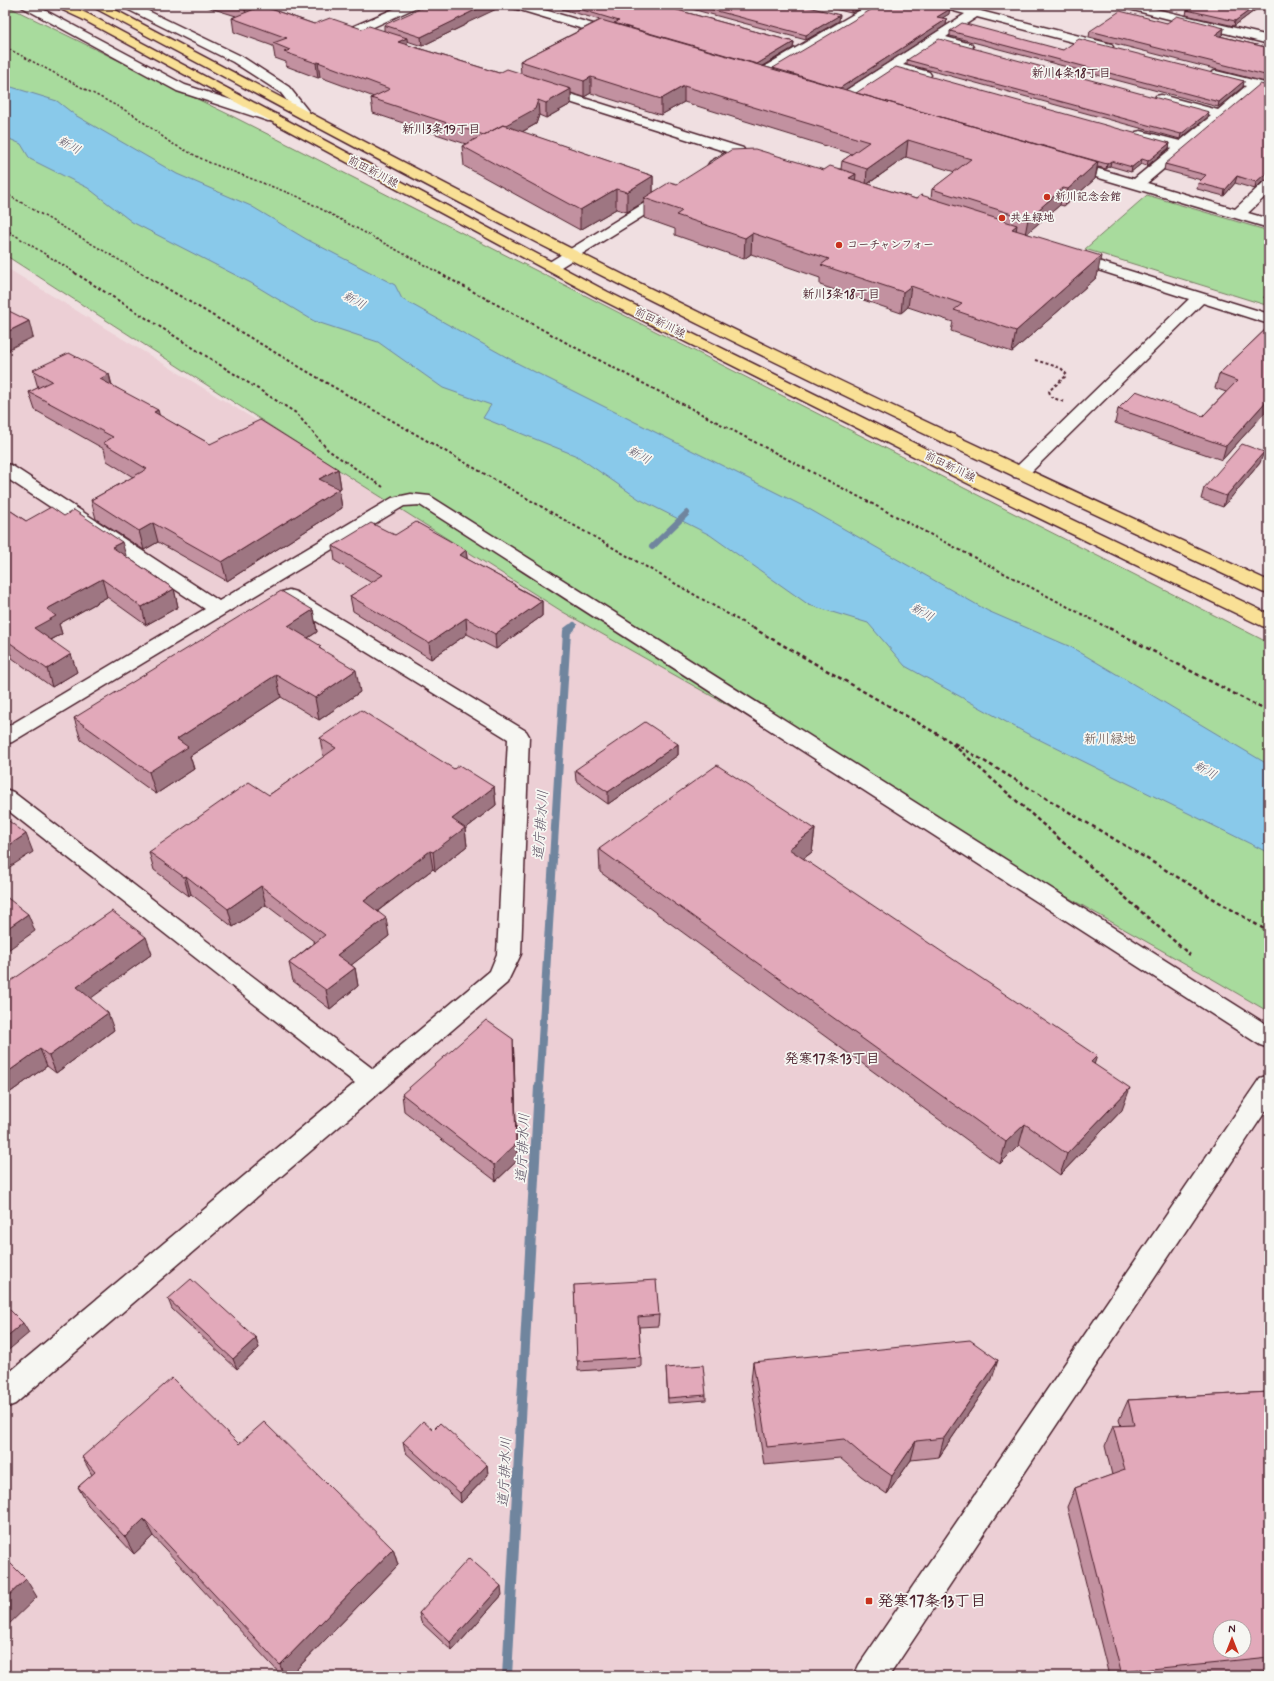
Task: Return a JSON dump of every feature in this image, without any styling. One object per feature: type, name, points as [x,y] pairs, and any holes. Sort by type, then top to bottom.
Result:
[{"type":"main road","name":"前田新川線","points":[[60,5],[86,17],[603,295],[984,484],[1269,622]]},
{"type":"main road","name":"前田新川線","points":[[97,5],[303,112],[572,255],[1020,473],[1269,588]]},
{"type":"street","points":[[26,5],[181,88],[273,118]]},
{"type":"street","points":[[127,5],[237,59],[286,90],[303,112]]},
{"type":"street","points":[[393,42],[356,30],[413,5]]},
{"type":"street","points":[[514,5],[628,38]]},
{"type":"street","points":[[544,14],[562,5]]},
{"type":"street","points":[[759,75],[877,5]]},
{"type":"street","points":[[943,5],[1119,50]]},
{"type":"street","points":[[1125,5],[1269,40]]},
{"type":"street","points":[[842,99],[975,13]]},
{"type":"street","points":[[837,15],[852,20]]},
{"type":"street","points":[[935,38],[982,51]]},
{"type":"street","points":[[792,42],[807,46]]},
{"type":"street","points":[[893,66],[938,79]]},
{"type":"street","points":[[1202,71],[1269,88]]},
{"type":"street","points":[[746,72],[789,84]]},
{"type":"street","points":[[528,85],[753,156]]},
{"type":"street","points":[[1137,184],[1255,85]]},
{"type":"street","points":[[827,94],[857,103]]},
{"type":"street","points":[[1150,96],[1220,114]]},
{"type":"street","points":[[1129,132],[1182,146]]},
{"type":"street","points":[[702,174],[738,151]]},
{"type":"street","points":[[1054,160],[1269,224]]},
{"type":"street","points":[[1238,214],[1269,185]]},
{"type":"street","points":[[551,267],[683,186]]},
{"type":"street","points":[[1056,252],[1269,319]]},
{"type":"street","points":[[1020,473],[1200,297]]},
{"type":"street","points":[[5,469],[219,609]]},
{"type":"street","points":[[5,738],[398,502],[411,499],[424,500],[1269,1038]]},
{"type":"street","points":[[5,1394],[499,978],[509,954],[519,736],[265,581]]},
{"type":"street","points":[[5,797],[373,1083]]},
{"type":"street","points":[[870,1676],[1269,1085]]},
{"type":"path","points":[[5,47],[134,115],[171,143],[208,162],[299,197],[578,349],[1269,712]]},
{"type":"path","points":[[5,193],[325,382],[948,740],[1269,932]]},
{"type":"path","points":[[5,229],[296,413],[328,450],[389,491]]},
{"type":"path","points":[[1035,360],[1061,368],[1067,376],[1049,391],[1051,397],[1068,403]]},
{"type":"path","points":[[948,740],[1190,955]]},
{"type":"shaded area","points":[[5,267],[375,493],[1269,998],[1269,1676],[5,1676]]},
{"type":"green space","name":"新川緑地","points":[[5,5],[234,117],[1269,643],[1269,1012],[563,612],[356,481],[5,255]]},
{"type":"green space","points":[[1147,195],[1269,231],[1269,306],[1085,249]]},
{"type":"water","name":"新川","points":[[5,85],[57,101],[75,115],[177,174],[251,206],[306,239],[395,285],[402,299],[519,364],[809,509],[988,611],[1071,647],[1269,765],[1269,853],[1026,733],[905,666],[868,623],[809,605],[710,535],[639,499],[577,456],[483,418],[491,405],[443,388],[378,342],[314,321],[251,283],[132,222],[88,188],[30,159],[21,144],[5,137]]},
{"type":"building","points":[[230,5],[257,5],[245,10]]},
{"type":"building","points":[[428,5],[485,5],[421,37],[384,25]]},
{"type":"building","points":[[566,5],[659,5],[794,42],[757,64],[614,23],[619,21]]},
{"type":"building","points":[[695,5],[801,5],[840,15],[806,35]]},
{"type":"building","points":[[838,5],[857,5],[851,8]]},
{"type":"building","points":[[879,5],[935,5],[950,9],[937,17],[947,19],[840,88],[773,68]]},
{"type":"building","points":[[1194,5],[1257,5],[1235,21],[1187,10]]},
{"type":"building","points":[[262,6],[314,24],[330,18],[362,29],[369,26],[407,38],[398,42],[499,73],[507,69],[571,89],[546,103],[538,100],[535,109],[484,135],[371,98],[390,89],[318,62],[316,63],[284,52],[290,50],[273,43],[287,38],[232,18]]},
{"type":"building","points":[[1120,11],[1167,23],[1177,16],[1224,28],[1215,35],[1269,48],[1269,76],[1090,31]]},
{"type":"building","points":[[601,20],[1098,162],[1068,189],[1063,188],[1028,219],[932,189],[971,159],[908,140],[867,169],[842,161],[869,142],[684,86],[661,99],[591,77],[584,81],[520,61]]},
{"type":"building","points":[[962,23],[1063,50],[1079,39],[1244,81],[1219,102],[950,31]]},
{"type":"building","points":[[939,39],[1209,112],[1181,134],[907,60]]},
{"type":"building","points":[[896,67],[1170,143],[1148,161],[1142,159],[1132,167],[1111,161],[1107,164],[856,93]]},
{"type":"building","points":[[1260,84],[1269,86],[1269,174],[1265,174],[1256,182],[1237,176],[1225,190],[1198,183],[1206,175],[1165,164]]},
{"type":"building","points":[[503,125],[653,176],[627,192],[616,189],[580,210],[462,146]]},
{"type":"building","points":[[755,149],[824,170],[830,166],[856,174],[849,178],[916,199],[921,195],[1017,225],[1012,229],[1101,256],[1016,331],[954,310],[962,304],[911,286],[903,292],[821,265],[829,259],[752,233],[745,238],[676,215],[682,211],[644,198],[670,182],[677,184],[731,150]]},
{"type":"building","points":[[5,309],[29,321],[5,333]]},
{"type":"building","points":[[1269,326],[1269,398],[1226,446],[1118,409],[1136,391],[1203,416],[1237,381],[1219,374]]},
{"type":"building","points":[[69,353],[109,374],[100,379],[158,410],[154,412],[210,444],[260,420],[338,469],[319,479],[339,489],[222,562],[153,523],[139,531],[91,500],[147,469],[103,443],[113,437],[29,392],[52,381],[33,370]]},
{"type":"building","points":[[1242,444],[1264,452],[1226,496],[1204,488]]},
{"type":"building","points":[[5,507],[26,521],[51,507],[64,516],[74,510],[122,542],[112,547],[174,589],[142,607],[102,579],[47,609],[56,616],[34,628],[71,654],[47,669],[6,640],[8,639],[5,636]]},
{"type":"building","points":[[416,522],[466,550],[460,555],[542,601],[495,634],[466,618],[429,643],[350,596],[383,575],[333,546],[371,523],[395,535]]},
{"type":"building","points":[[281,591],[313,610],[288,626],[321,646],[319,648],[356,670],[315,698],[276,675],[177,739],[188,747],[149,772],[74,718]]},
{"type":"building","points":[[361,710],[454,769],[459,765],[494,787],[452,819],[465,828],[433,852],[430,851],[364,901],[386,918],[337,955],[355,968],[326,990],[289,963],[325,935],[261,886],[228,909],[186,876],[184,877],[149,852],[249,782],[269,795],[336,748],[320,738]]},
{"type":"building","points":[[645,722],[678,744],[608,792],[575,770]]},
{"type":"building","points":[[717,765],[815,829],[789,849],[1097,1056],[1091,1062],[1130,1088],[1067,1154],[1025,1124],[1006,1142],[599,849]]},
{"type":"building","points":[[5,818],[26,834],[5,848]]},
{"type":"building","points":[[5,896],[28,914],[5,930]]},
{"type":"building","points":[[112,911],[146,937],[77,987],[108,1013],[49,1056],[40,1049],[5,1074],[5,985]]},
{"type":"building","points":[[486,1020],[513,1039],[516,1144],[494,1165],[402,1094]]},
{"type":"building","points":[[191,1279],[256,1338],[233,1359],[168,1299]]},
{"type":"building","points":[[656,1280],[659,1315],[638,1317],[641,1357],[577,1361],[574,1285]]},
{"type":"building","points":[[5,1305],[23,1323],[5,1338]]},
{"type":"building","points":[[970,1340],[998,1360],[944,1438],[916,1441],[892,1476],[865,1457],[844,1439],[767,1447],[753,1362]]},
{"type":"building","points":[[703,1365],[706,1395],[668,1398],[666,1368]]},
{"type":"building","points":[[172,1378],[239,1444],[264,1422],[393,1549],[280,1665],[144,1519],[125,1537],[78,1487],[95,1472],[82,1457]]},
{"type":"building","points":[[1269,1392],[1269,1657],[1252,1659],[1252,1619],[1212,1619],[1212,1659],[1249,1659],[1121,1672],[1075,1488],[1125,1470],[1113,1426],[1134,1425],[1128,1400]]},
{"type":"building","points":[[423,1421],[433,1430],[440,1423],[487,1465],[460,1493],[403,1442]]},
{"type":"building","points":[[5,1558],[26,1579],[5,1599]]},
{"type":"building","points":[[469,1558],[501,1586],[450,1642],[419,1613]]},
{"type":"waterway","name":"道庁排水川","points":[[652,547],[687,513]]},
{"type":"waterway","name":"道庁排水川","points":[[571,628],[574,625]]},
{"type":"waterway","name":"道庁排水川","points":[[539,1088],[567,631],[571,628]]},
{"type":"waterway","name":"道庁排水川","points":[[507,1676],[539,1087]]},
{"type":"place","name":"新川記念会館","points":[[1047,197]]},
{"type":"place","name":"共生緑地","points":[[1002,218]]},
{"type":"place","name":"コーチャンフォー","points":[[839,245]]},
{"type":"place","name":"発寒17条13丁目","points":[[869,1601]]},
{"type":"district","name":"新川4条18丁目","points":[[1071,74]]},
{"type":"district","name":"新川3条19丁目","points":[[441,130]]},
{"type":"district","name":"新川3条18丁目","points":[[841,295]]},
{"type":"district","name":"発寒17条13丁目","points":[[832,1059]]}]
